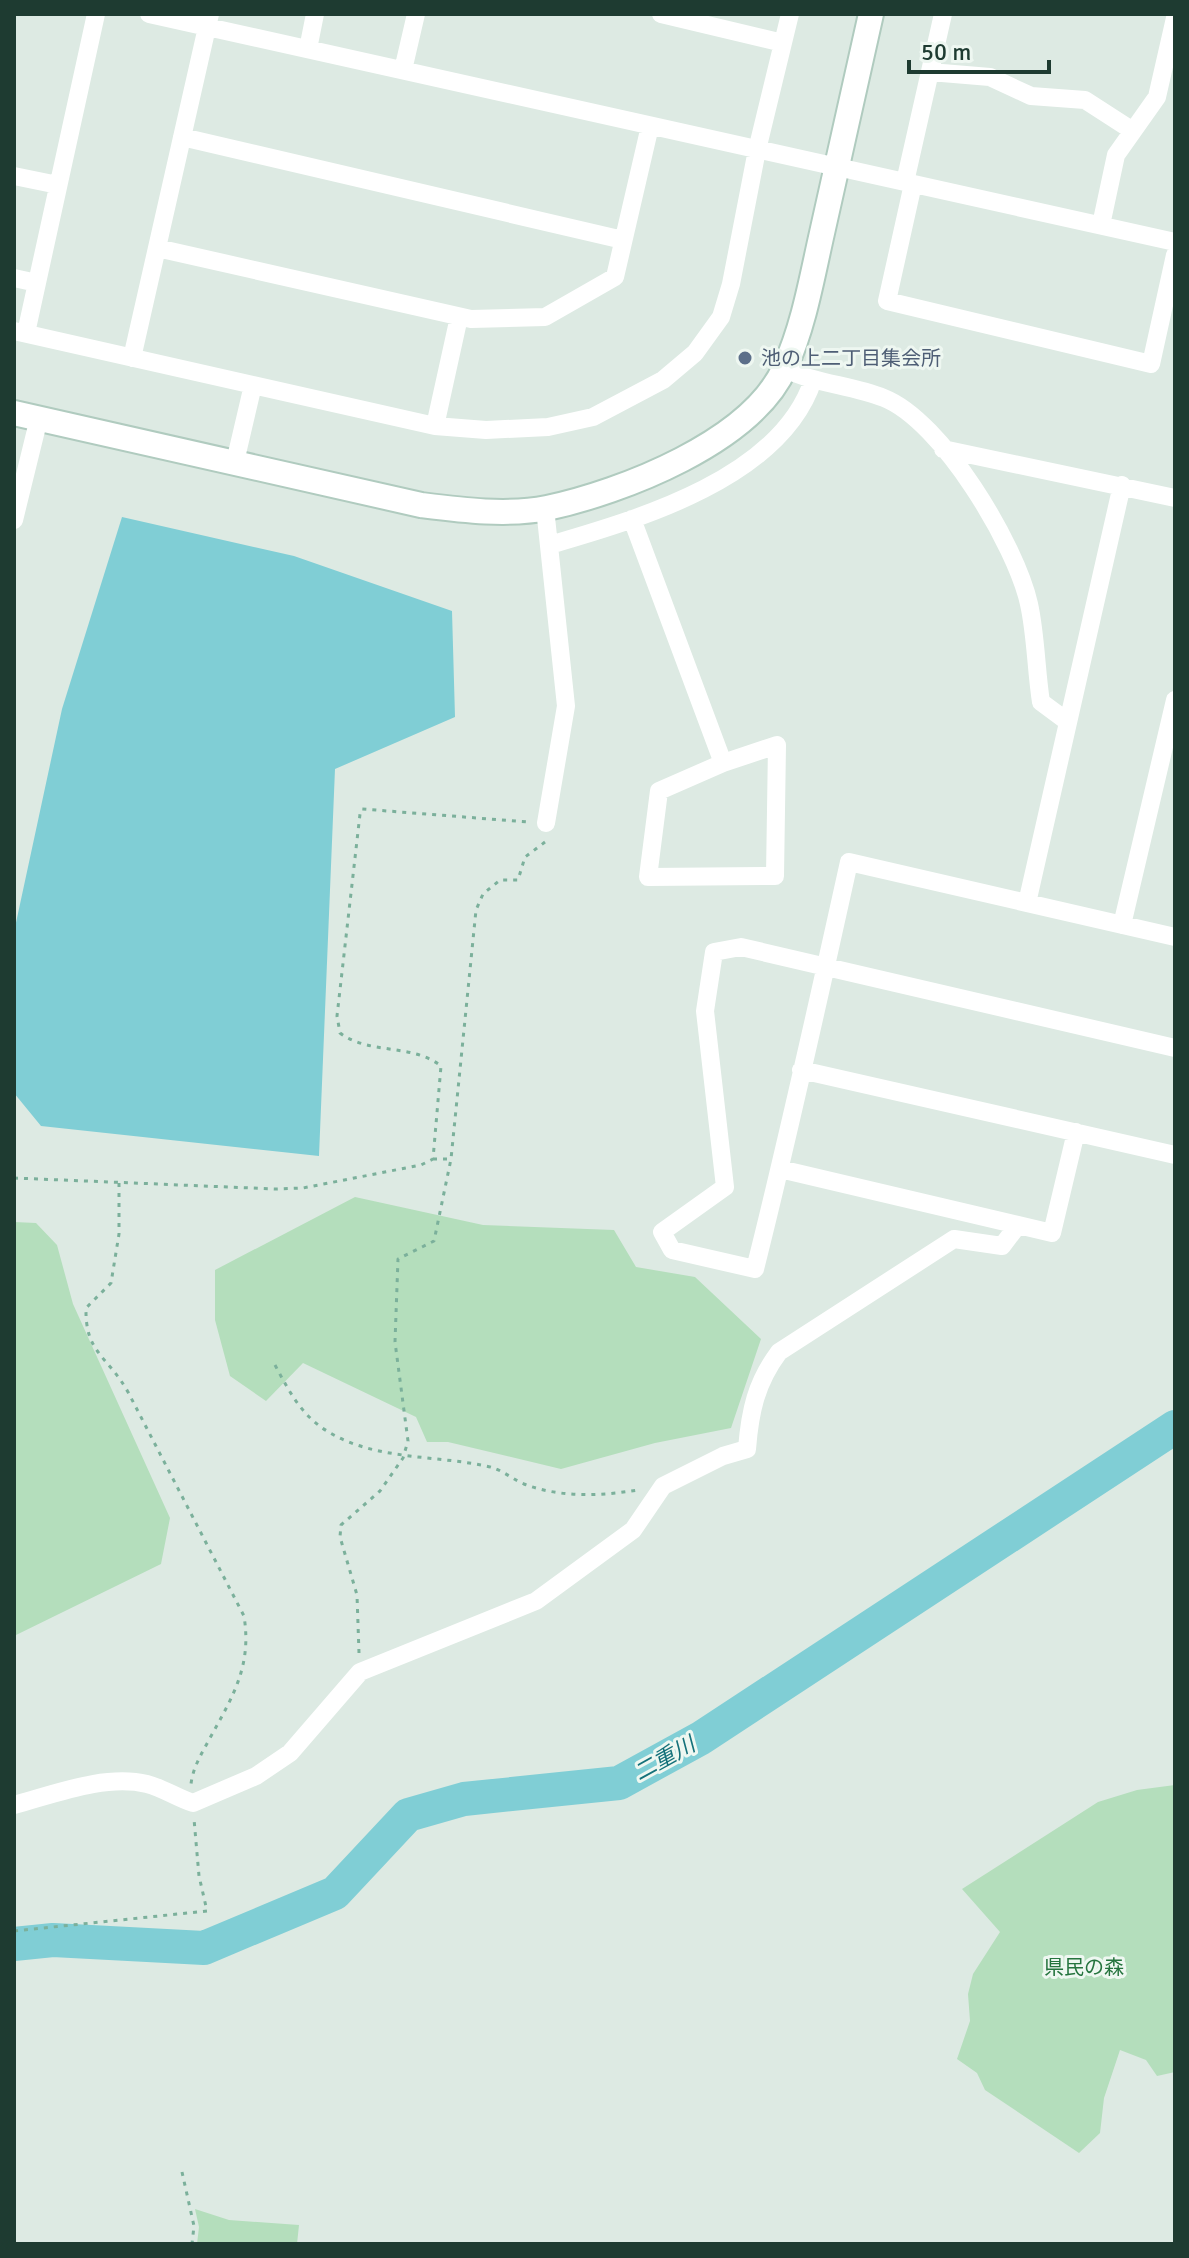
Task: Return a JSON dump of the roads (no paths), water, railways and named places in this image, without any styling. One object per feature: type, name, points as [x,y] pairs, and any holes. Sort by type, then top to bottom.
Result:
[{"type":"street","points":[[96,14],[37,283],[20,332],[435,426],[486,430],[548,427],[593,417],[663,380],[695,353],[721,317],[731,284],[757,150],[790,14]]},
{"type":"street","points":[[149,14],[208,20],[308,49],[1175,242]]},
{"type":"street","points":[[308,49],[315,14]]},
{"type":"street","points":[[403,70],[416,14]]},
{"type":"street","points":[[661,14],[783,43]]},
{"type":"street","points":[[14,413],[421,505],[471,511],[545,508],[643,480],[694,454],[760,404],[785,369],[804,310],[871,14]]},
{"type":"street","points":[[943,14],[887,301],[1151,364],[1175,255]]},
{"type":"street","points":[[1101,225],[1116,155],[1157,97],[1174,15]]},
{"type":"street","points":[[132,358],[208,20]]},
{"type":"street","points":[[930,72],[990,77],[1031,96],[1085,100],[1133,131]]},
{"type":"street","points":[[157,248],[459,317],[545,317],[615,277],[650,126]]},
{"type":"street","points":[[182,137],[623,240]]},
{"type":"street","points":[[14,176],[58,185]]},
{"type":"street","points":[[14,278],[37,283]]},
{"type":"street","points":[[435,426],[459,317]]},
{"type":"street","points":[[785,369],[813,380],[885,398],[906,410],[943,449],[987,507],[1011,550],[1029,604],[1041,702],[1068,722]]},
{"type":"street","points":[[550,545],[632,519],[736,471],[775,442],[807,398],[813,380]]},
{"type":"street","points":[[235,462],[253,385]]},
{"type":"street","points":[[14,520],[19,481],[39,418]]},
{"type":"street","points":[[943,449],[1175,498]]},
{"type":"street","points":[[1027,903],[1122,485]]},
{"type":"street","points":[[545,508],[566,706],[546,823]]},
{"type":"street","points":[[632,519],[723,763]]},
{"type":"street","points":[[1122,925],[1175,700]]},
{"type":"street","points":[[777,745],[775,876],[648,877],[659,791],[723,763],[777,745]]},
{"type":"street","points":[[1175,937],[849,862],[826,964],[801,1070],[780,1169],[755,1269],[672,1250],[662,1232],[725,1187],[705,1011],[714,952],[741,947],[826,964],[1175,1048]]},
{"type":"street","points":[[801,1070],[1175,1155]]},
{"type":"street","points":[[780,1169],[1052,1233],[1076,1132]]},
{"type":"street","points":[[14,1805],[71,1789],[122,1782],[149,1784],[193,1803],[256,1776],[290,1753],[360,1672],[536,1601],[633,1530],[663,1486],[723,1456],[747,1449],[750,1409],[762,1375],[779,1352],[954,1239],[1002,1246],[1018,1225]]},
{"type":"water","points":[[122,517],[294,556],[452,611],[455,717],[335,769],[319,1156],[41,1126],[14,1093],[14,932],[62,709]]},
{"type":"waterway","name":"二重川","points":[[14,1944],[53,1940],[204,1948],[335,1893],[408,1815],[464,1799],[619,1783],[701,1738],[1175,1427]]},
{"type":"place","name":"池の上二丁目集会所","points":[[745,358]]},
{"type":"park label","name":"県民の森","points":[[1084,1967]]}]
